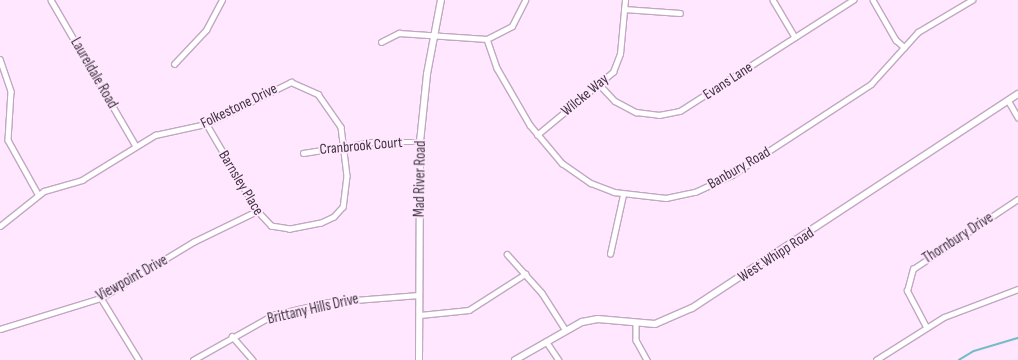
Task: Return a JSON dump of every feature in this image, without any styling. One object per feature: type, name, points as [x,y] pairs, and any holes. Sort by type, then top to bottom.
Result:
[{"type":"street","name":"Laureldale Road","points":[[51,0],[136,146]]},
{"type":"street","points":[[174,64],[206,30],[222,0]]},
{"type":"street","name":"Mad River Road","points":[[419,360],[420,142],[434,37],[441,0]]},
{"type":"street","points":[[381,42],[399,33],[434,37],[487,40],[512,26],[525,0]]},
{"type":"street","name":"Wilcke Way","points":[[537,135],[600,84],[618,62],[625,0]]},
{"type":"street","points":[[773,0],[795,37]]},
{"type":"street","name":"Evans Lane","points":[[600,84],[627,108],[643,114],[669,114],[689,107],[853,0]]},
{"type":"street","points":[[874,0],[896,40],[904,47]]},
{"type":"street","name":"Banbury Road","points":[[487,40],[497,68],[537,135],[570,170],[591,183],[623,195],[676,196],[721,182],[871,84],[904,47],[926,26],[972,0]]},
{"type":"street","points":[[624,9],[680,13]]},
{"type":"street","points":[[0,59],[11,91],[8,140],[38,194]]},
{"type":"street","name":"Folkestone Drive","points":[[0,226],[38,194],[82,180],[136,146],[162,132],[206,124],[280,85],[298,83],[313,90],[331,108],[345,145],[347,188],[343,207],[328,220],[286,229]]},
{"type":"street","name":"West Whipp Road","points":[[515,360],[565,329],[598,319],[636,324],[662,322],[712,296],[1018,94]]},
{"type":"street","points":[[1008,100],[1018,117]]},
{"type":"street","name":"Barnsley Place","points":[[206,124],[257,212],[271,226],[286,229]]},
{"type":"street","name":"Cranbrook Court","points":[[302,153],[345,145],[420,142]]},
{"type":"street","points":[[610,254],[623,195]]},
{"type":"street","name":"Thornbury Drive","points":[[926,327],[907,290],[913,269],[1018,198]]},
{"type":"street","name":"Viewpoint Drive","points":[[0,329],[101,298],[194,242],[257,212]]},
{"type":"street","points":[[507,254],[525,274],[565,329]]},
{"type":"street","points":[[420,315],[469,310],[525,274]]},
{"type":"street","points":[[876,360],[926,327],[952,313],[1018,289]]},
{"type":"street","name":"Brittany Hills Drive","points":[[193,360],[255,323],[295,309],[363,297],[419,294]]},
{"type":"street","points":[[101,298],[139,360]]},
{"type":"street","points":[[636,324],[636,340],[647,360]]},
{"type":"street","points":[[232,336],[253,360]]},
{"type":"street","points":[[546,341],[559,360]]},
{"type":"waterway","points":[[959,360],[974,351],[1018,338]]}]
